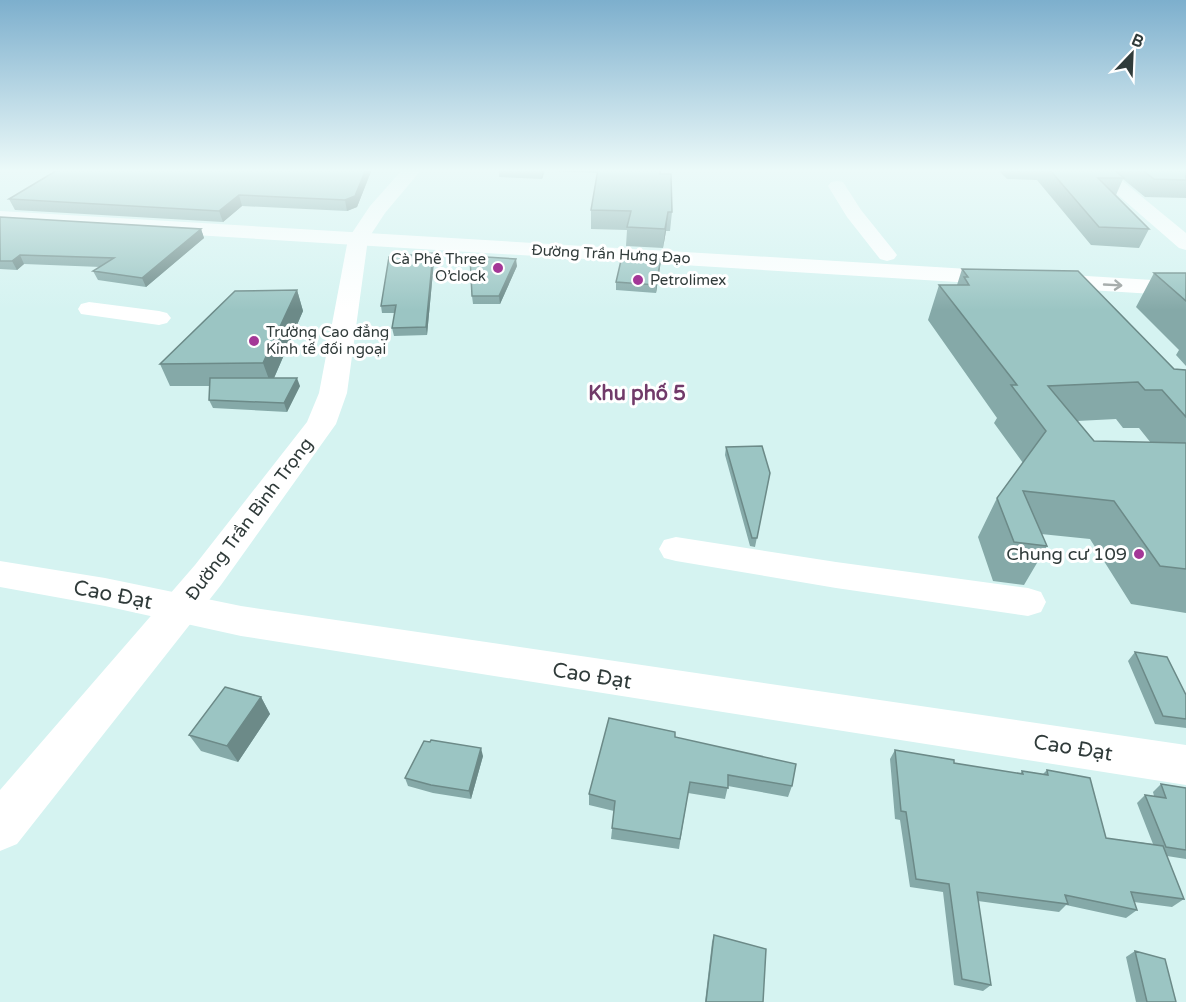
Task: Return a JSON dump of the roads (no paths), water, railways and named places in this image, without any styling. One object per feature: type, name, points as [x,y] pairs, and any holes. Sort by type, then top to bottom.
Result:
[{"type":"main road","points":[[26,218],[30,216]]},
{"type":"main road","name":"Đường Trần Hưng Đạo","points":[[156,216],[1186,289]]},
{"type":"main road","name":"Đường Trần Bình Trọng","points":[[0,827],[181,609],[284,476],[321,424],[328,409],[337,374],[363,232],[376,216]]},
{"type":"main road","points":[[1152,216],[1186,244]]},
{"type":"main road","name":"Đường Trần Hưng Đạo","points":[[0,217],[363,232]]},
{"type":"main road","name":"Đường Trần Hưng Đạo","points":[[593,246],[887,255],[1186,273]]},
{"type":"street","points":[[856,216],[887,255]]},
{"type":"street","points":[[89,309],[159,318]]},
{"type":"street","points":[[676,549],[836,575],[1028,602]]},
{"type":"street","name":"Cao Đạt","points":[[0,574],[105,592],[181,609],[415,649],[1186,765]]},
{"type":"place","name":"Cà Phê Three O’clock","points":[[498,268]]},
{"type":"place","name":"Petrolimex","points":[[638,280]]},
{"type":"place","name":"Trường Cao đẳng Kinh tế đối ngoại","points":[[254,341]]},
{"type":"place","name":"Chung cư 109","points":[[1139,554]]},
{"type":"district","name":"Khu phố 5","points":[[637,394]]}]
